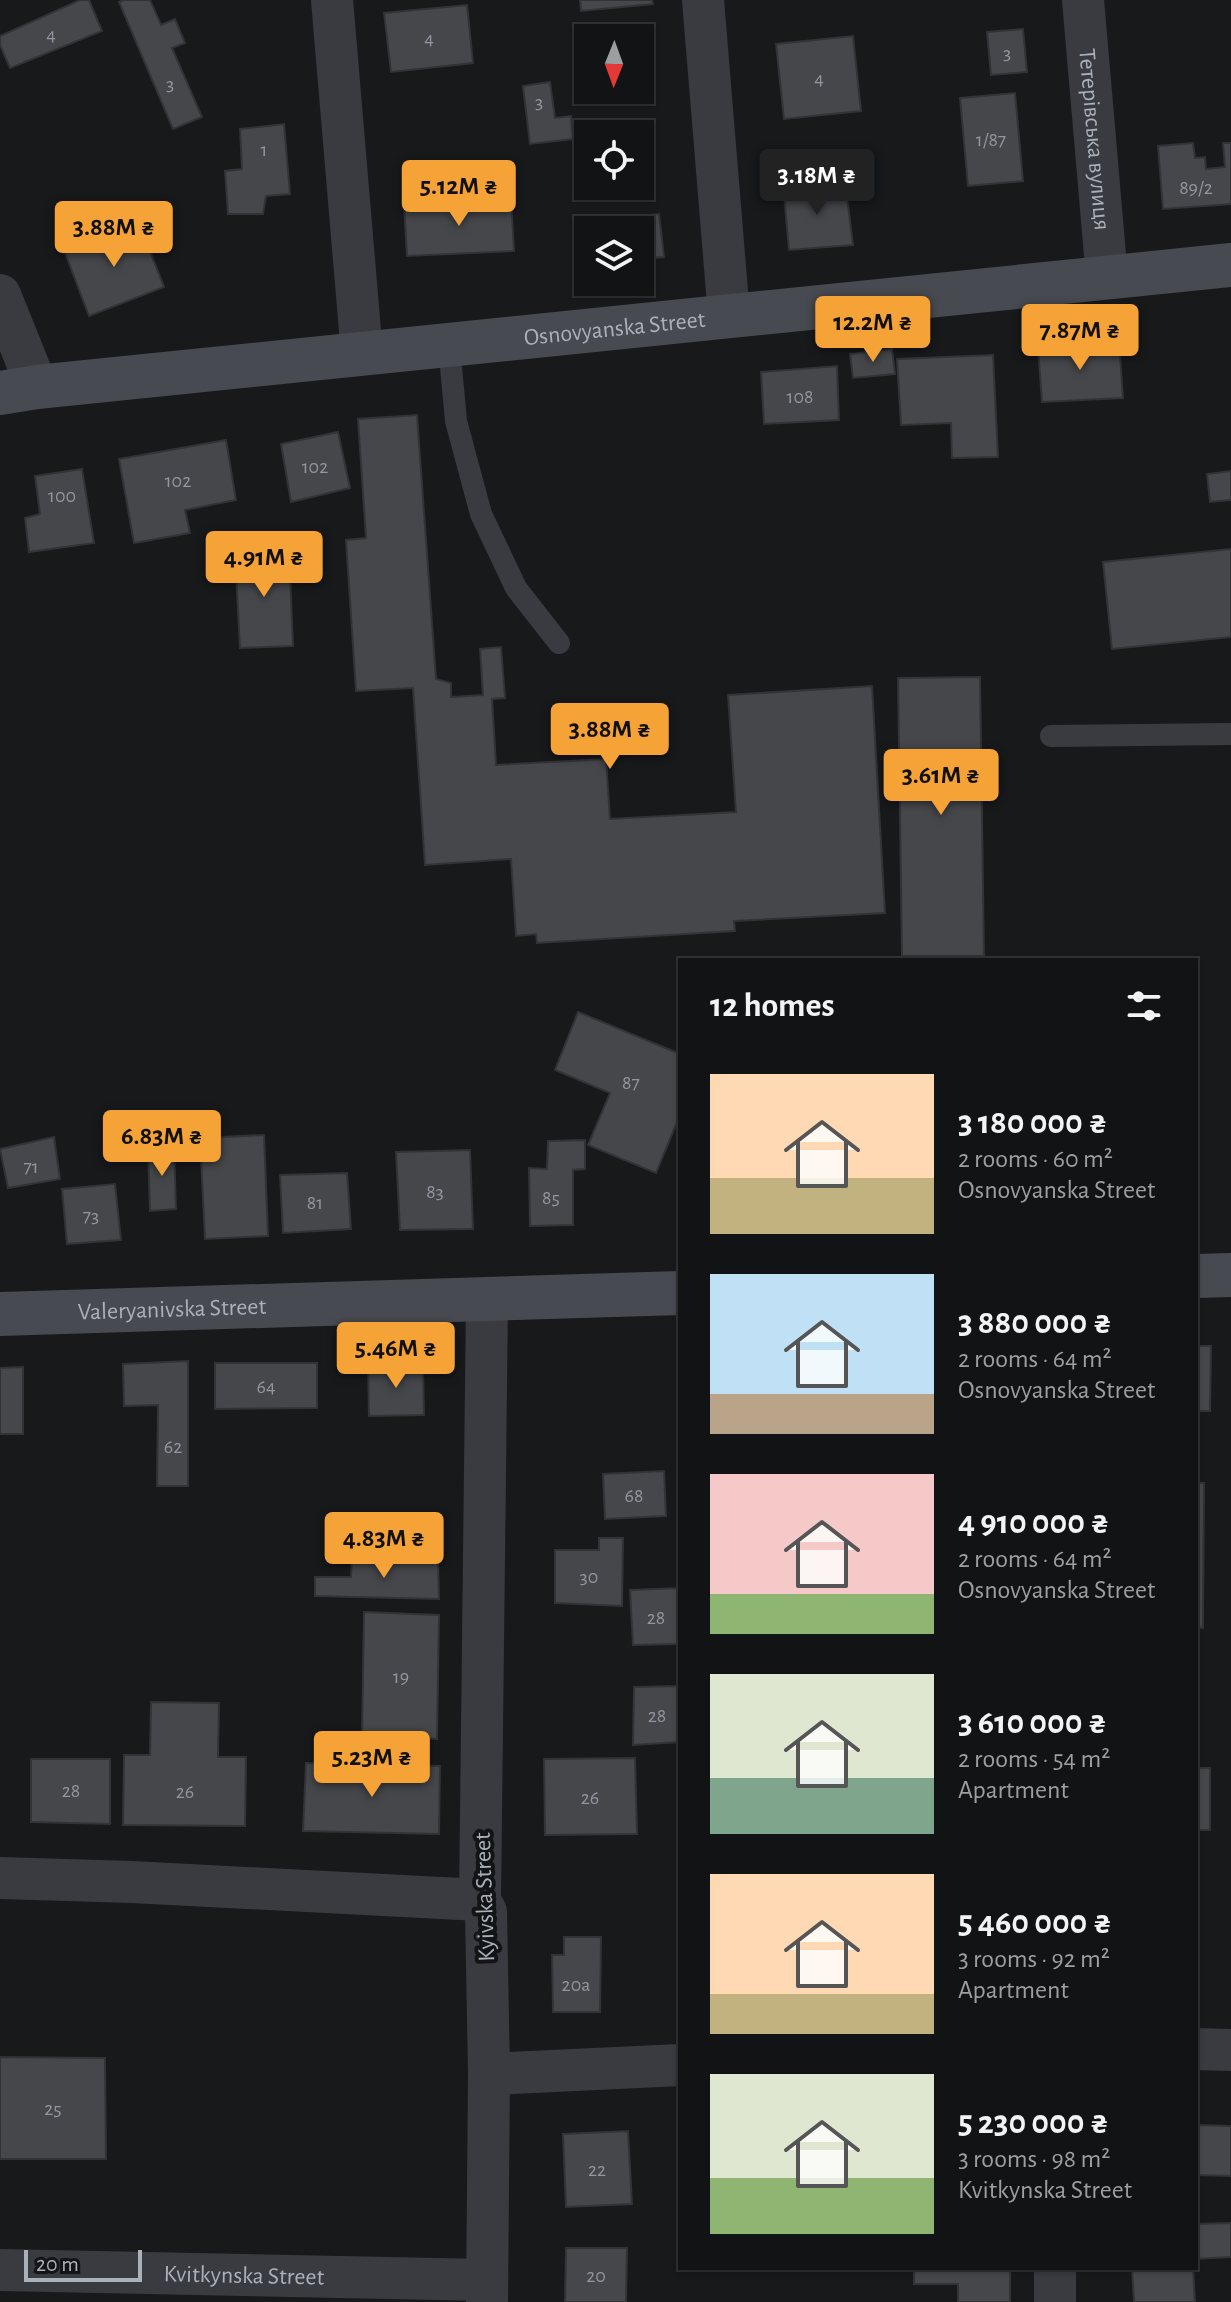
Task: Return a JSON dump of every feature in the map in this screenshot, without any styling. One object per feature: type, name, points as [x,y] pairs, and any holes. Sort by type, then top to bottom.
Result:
[{"type":"street","points":[[332,0],[362,354]]},
{"type":"street","points":[[703,0],[729,316]]},
{"type":"street","name":"Тетерівська вулиця","points":[[1083,0],[1107,278]]},
{"type":"street","name":"Osnovyanska Street","points":[[19,390],[1231,265]]},
{"type":"street","points":[[0,295],[19,390]]},
{"type":"street","points":[[1198,1276],[1231,1275]]},
{"type":"street","name":"Valeryanivska Street","points":[[0,1314],[678,1293]]},
{"type":"street","name":"Kyivska Street","points":[[487,1299],[480,1900],[486,1912],[489,2074],[487,2291]]},
{"type":"street","points":[[0,1878],[480,1900]]},
{"type":"street","points":[[1198,2049],[1231,2050]]},
{"type":"street","points":[[489,2074],[678,2065]]},
{"type":"street","name":"Kvitkynska Street","points":[[0,2270],[487,2291]]},
{"type":"street","points":[[1055,2270],[1055,2302]]},
{"type":"lane","points":[[449,345],[456,421],[481,514],[516,588],[559,643]]},
{"type":"lane","points":[[1051,736],[1231,734]]},
{"type":"building","points":[[80,0],[89,0],[102,31],[10,68],[0,45],[0,36]]},
{"type":"building","points":[[150,0],[161,25],[175,19],[185,43],[172,48],[202,117],[173,129],[119,2]]},
{"type":"building","points":[[580,0],[652,0],[653,4],[581,11]]},
{"type":"building","points":[[467,5],[473,63],[391,72],[384,13]]},
{"type":"building","points":[[1023,29],[1027,72],[991,75],[987,32]]},
{"type":"building","points":[[853,36],[861,111],[784,119],[776,44]]},
{"type":"building","points":[[550,82],[555,118],[571,116],[573,139],[530,144],[523,86]]},
{"type":"building","points":[[1015,93],[1023,181],[968,186],[960,98]]},
{"type":"building","points":[[284,124],[290,194],[266,196],[263,214],[228,214],[225,171],[242,169],[240,129]]},
{"type":"building","points":[[1193,143],[1195,158],[1205,157],[1206,169],[1225,167],[1223,143],[1231,143],[1231,204],[1163,209],[1158,146]]},
{"type":"building","points":[[820,181],[821,191],[846,189],[853,245],[789,250],[784,194],[795,194],[793,183]]},
{"type":"building","points":[[511,199],[514,251],[407,256],[404,204]]},
{"type":"building","points":[[659,214],[664,257],[654,258],[654,216],[638,216]]},
{"type":"building","points":[[138,221],[164,287],[89,316],[64,250]]},
{"type":"building","points":[[1119,343],[1123,398],[1042,402],[1038,347]]},
{"type":"building","points":[[892,349],[895,374],[853,378],[850,354]]},
{"type":"building","points":[[993,355],[998,457],[952,458],[951,423],[901,425],[897,359]]},
{"type":"building","points":[[837,366],[839,420],[764,424],[761,372]]},
{"type":"building","points":[[417,415],[436,679],[451,683],[451,697],[483,695],[480,649],[501,647],[505,698],[492,699],[496,765],[606,759],[610,819],[736,812],[728,695],[872,686],[885,913],[734,921],[735,931],[537,943],[536,934],[516,936],[511,859],[425,865],[413,688],[356,691],[346,540],[366,538],[358,419]]},
{"type":"building","points":[[338,432],[350,488],[291,502],[281,444]]},
{"type":"building","points":[[226,440],[236,500],[185,510],[190,533],[134,543],[119,459]]},
{"type":"building","points":[[82,469],[94,543],[29,552],[25,518],[40,514],[35,476]]},
{"type":"building","points":[[1231,471],[1231,500],[1210,502],[1207,474]]},
{"type":"building","points":[[1231,549],[1231,637],[1112,649],[1103,562]]},
{"type":"building","points":[[289,551],[293,646],[240,648],[235,553]]},
{"type":"building","points":[[980,677],[984,956],[902,956],[898,678]]},
{"type":"building","points":[[578,1012],[678,1053],[678,1120],[656,1173],[588,1145],[610,1093],[555,1070]]},
{"type":"building","points":[[264,1135],[268,1236],[205,1239],[200,1138]]},
{"type":"building","points":[[54,1137],[60,1179],[8,1188],[0,1149]]},
{"type":"building","points":[[585,1140],[585,1169],[573,1170],[573,1225],[530,1226],[529,1168],[547,1169],[548,1141]]},
{"type":"building","points":[[174,1146],[176,1209],[150,1211],[148,1147]]},
{"type":"building","points":[[470,1150],[473,1229],[400,1230],[396,1152]]},
{"type":"building","points":[[347,1173],[351,1229],[283,1233],[280,1175]]},
{"type":"building","points":[[115,1184],[121,1240],[67,1244],[62,1189]]},
{"type":"building","points":[[1198,1346],[1211,1346],[1210,1411],[1198,1411]]},
{"type":"building","points":[[188,1361],[188,1486],[157,1486],[158,1405],[124,1406],[123,1364]]},
{"type":"building","points":[[215,1363],[317,1363],[317,1408],[215,1409]]},
{"type":"building","points":[[423,1364],[424,1415],[369,1416],[368,1366]]},
{"type":"building","points":[[23,1367],[23,1434],[0,1434],[0,1368]]},
{"type":"building","points":[[664,1471],[666,1516],[605,1519],[603,1474]]},
{"type":"building","points":[[1198,1483],[1204,1483],[1203,1628],[1198,1627]]},
{"type":"building","points":[[599,1538],[623,1538],[622,1606],[555,1603],[555,1550],[599,1550]]},
{"type":"building","points":[[352,1558],[438,1560],[439,1599],[315,1596],[315,1577],[351,1577]]},
{"type":"building","points":[[678,1588],[678,1644],[633,1645],[630,1590]]},
{"type":"building","points":[[364,1612],[439,1615],[437,1739],[362,1736]]},
{"type":"building","points":[[678,1686],[678,1742],[633,1745],[634,1687]]},
{"type":"building","points":[[151,1702],[219,1703],[218,1757],[246,1757],[245,1826],[123,1825],[124,1755],[150,1755]]},
{"type":"building","points":[[635,1758],[637,1834],[545,1835],[544,1759]]},
{"type":"building","points":[[31,1759],[110,1759],[110,1824],[31,1822]]},
{"type":"building","points":[[306,1763],[440,1766],[439,1834],[303,1831]]},
{"type":"building","points":[[1198,1768],[1210,1768],[1210,1830],[1198,1830]]},
{"type":"building","points":[[564,1937],[601,1937],[600,2012],[553,2012],[552,1955],[564,1955]]},
{"type":"building","points":[[0,2057],[105,2058],[106,2159],[0,2159]]},
{"type":"building","points":[[1198,2125],[1231,2126],[1231,2176],[1198,2175]]},
{"type":"building","points":[[628,2131],[632,2204],[566,2207],[563,2134]]},
{"type":"building","points":[[1231,2223],[1231,2257],[1198,2259],[1198,2224]]},
{"type":"building","points":[[566,2248],[627,2248],[626,2302],[565,2302]]},
{"type":"building","points":[[914,2270],[1010,2270],[1010,2302],[958,2302],[958,2284],[914,2284]]},
{"type":"building","points":[[1132,2270],[1193,2270],[1195,2302],[1134,2302]]}]
